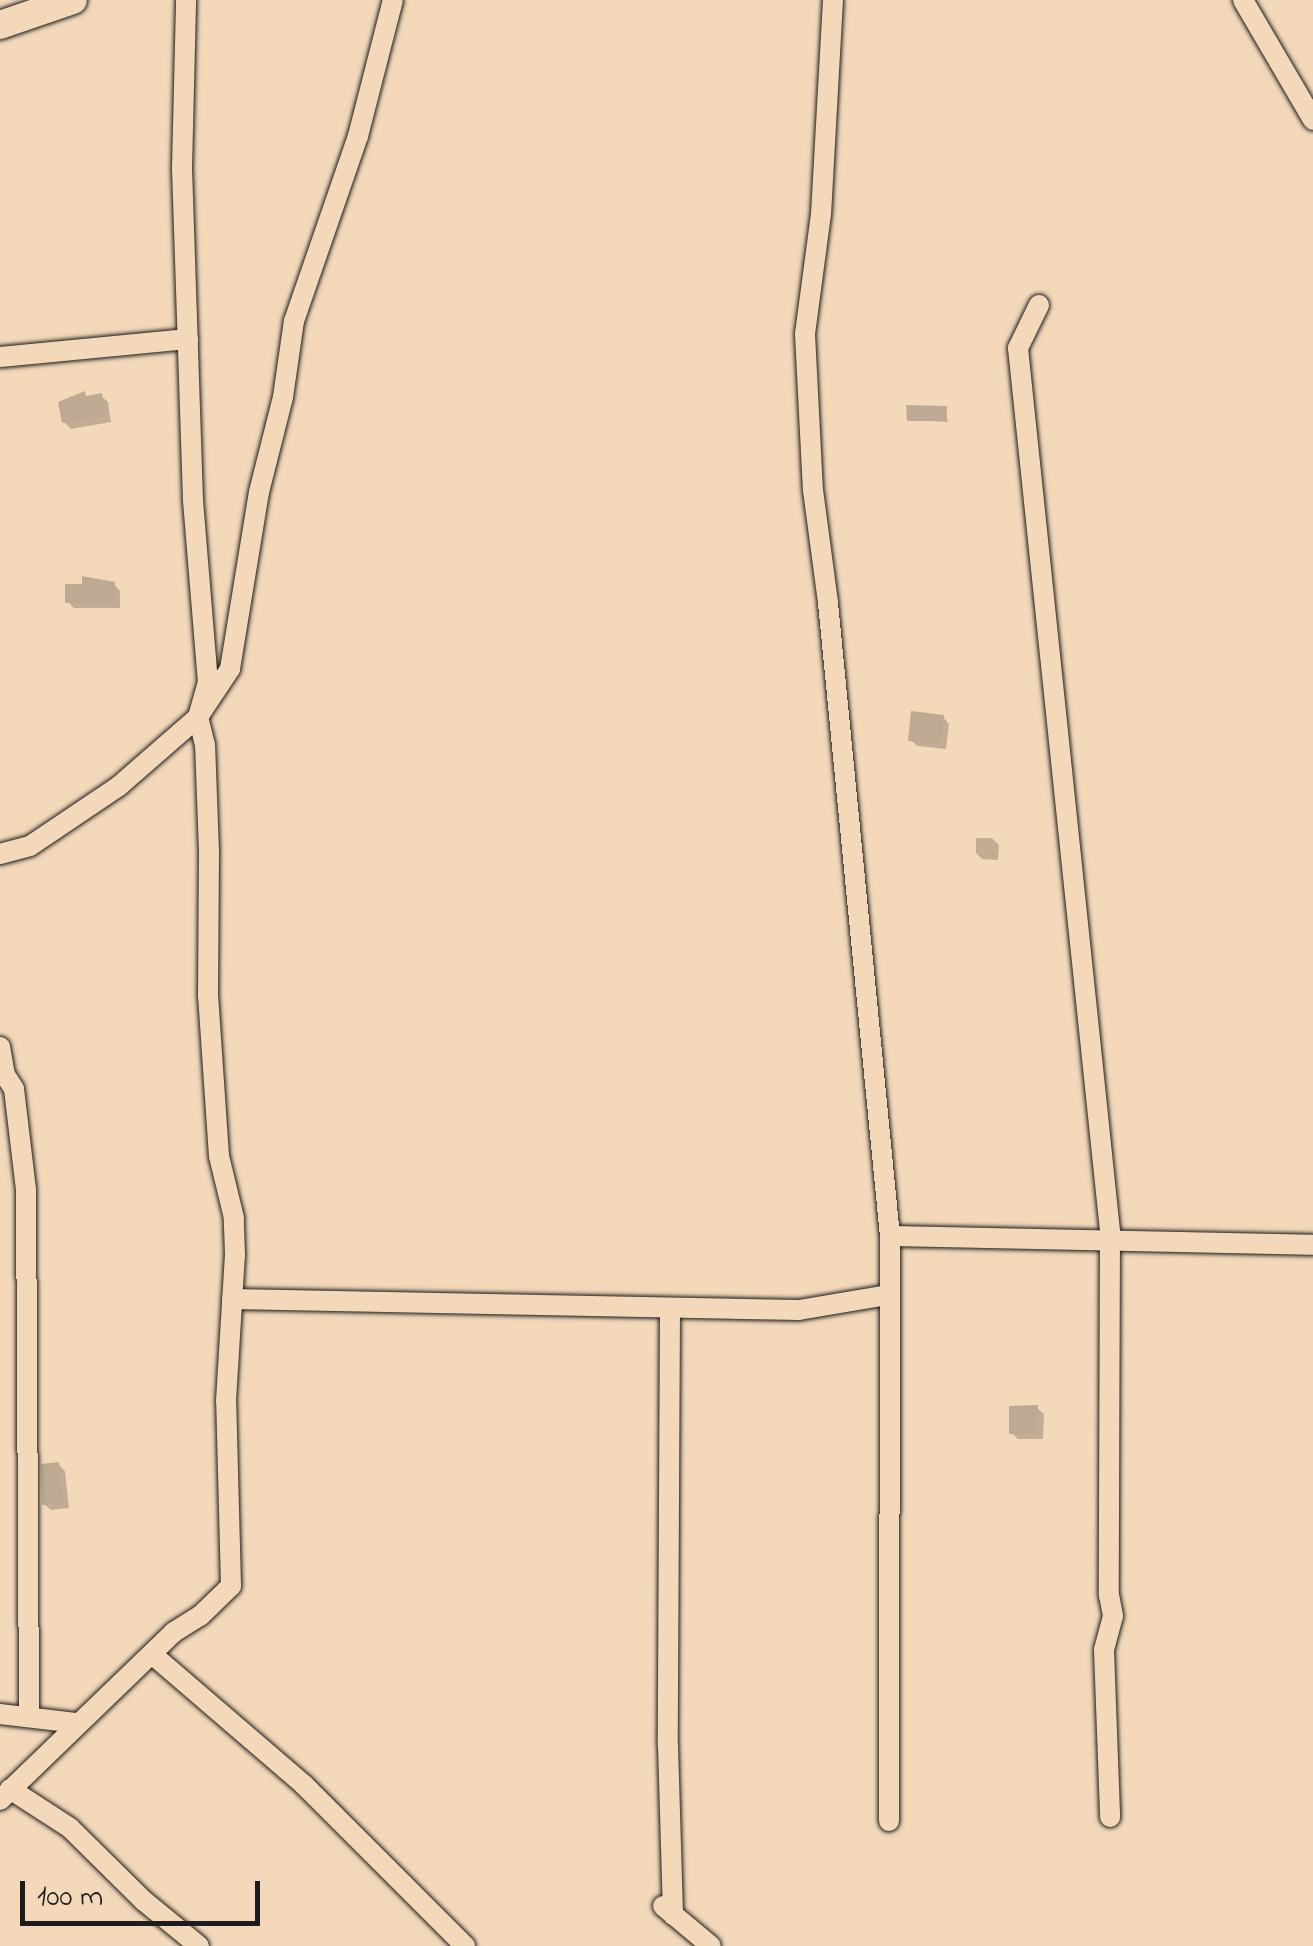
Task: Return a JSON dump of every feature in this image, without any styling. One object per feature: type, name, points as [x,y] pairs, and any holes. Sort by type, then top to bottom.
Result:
[{"type":"street","points":[[0,25],[73,0]]},
{"type":"street","points":[[186,0],[182,168],[193,500],[208,683],[198,716],[205,745],[209,852],[208,996],[220,1156],[234,1218],[226,1401],[231,1586],[77,1723],[5,1794],[70,1828],[199,1946]]},
{"type":"street","points":[[0,854],[30,846],[119,786],[198,716],[230,668],[259,492],[283,398],[294,321],[353,154],[393,0]]},
{"type":"street","points":[[833,0],[821,214],[805,334],[813,490],[828,602],[890,1236],[889,1821]]},
{"type":"street","points":[[1243,0],[1313,120]]},
{"type":"street","points":[[1039,305],[1018,348],[1110,1240],[1108,1595],[1113,1616],[1104,1650],[1110,1817]]},
{"type":"street","points":[[0,358],[188,339]]},
{"type":"street","points":[[0,1048],[5,1076],[14,1090],[26,1190],[30,1716]]},
{"type":"street","points":[[890,1236],[1313,1245]]},
{"type":"street","points":[[232,1299],[799,1310],[888,1294]]},
{"type":"street","points":[[670,1309],[668,1910],[711,1946]]},
{"type":"street","points":[[152,1654],[304,1785],[464,1946]]},
{"type":"street","points":[[0,1714],[77,1723]]},
{"type":"building","points":[[85,391],[86,396],[102,393],[106,416],[62,423],[58,402]]},
{"type":"building","points":[[906,405],[947,406],[946,421],[907,421]]},
{"type":"building","points":[[82,576],[115,582],[115,603],[65,603],[65,584],[82,584]]},
{"type":"building","points":[[911,711],[944,715],[941,744],[908,741]]},
{"type":"building","points":[[1038,1405],[1038,1434],[1009,1434],[1009,1406]]},
{"type":"building","points":[[59,1462],[64,1502],[42,1505],[41,1464]]}]
